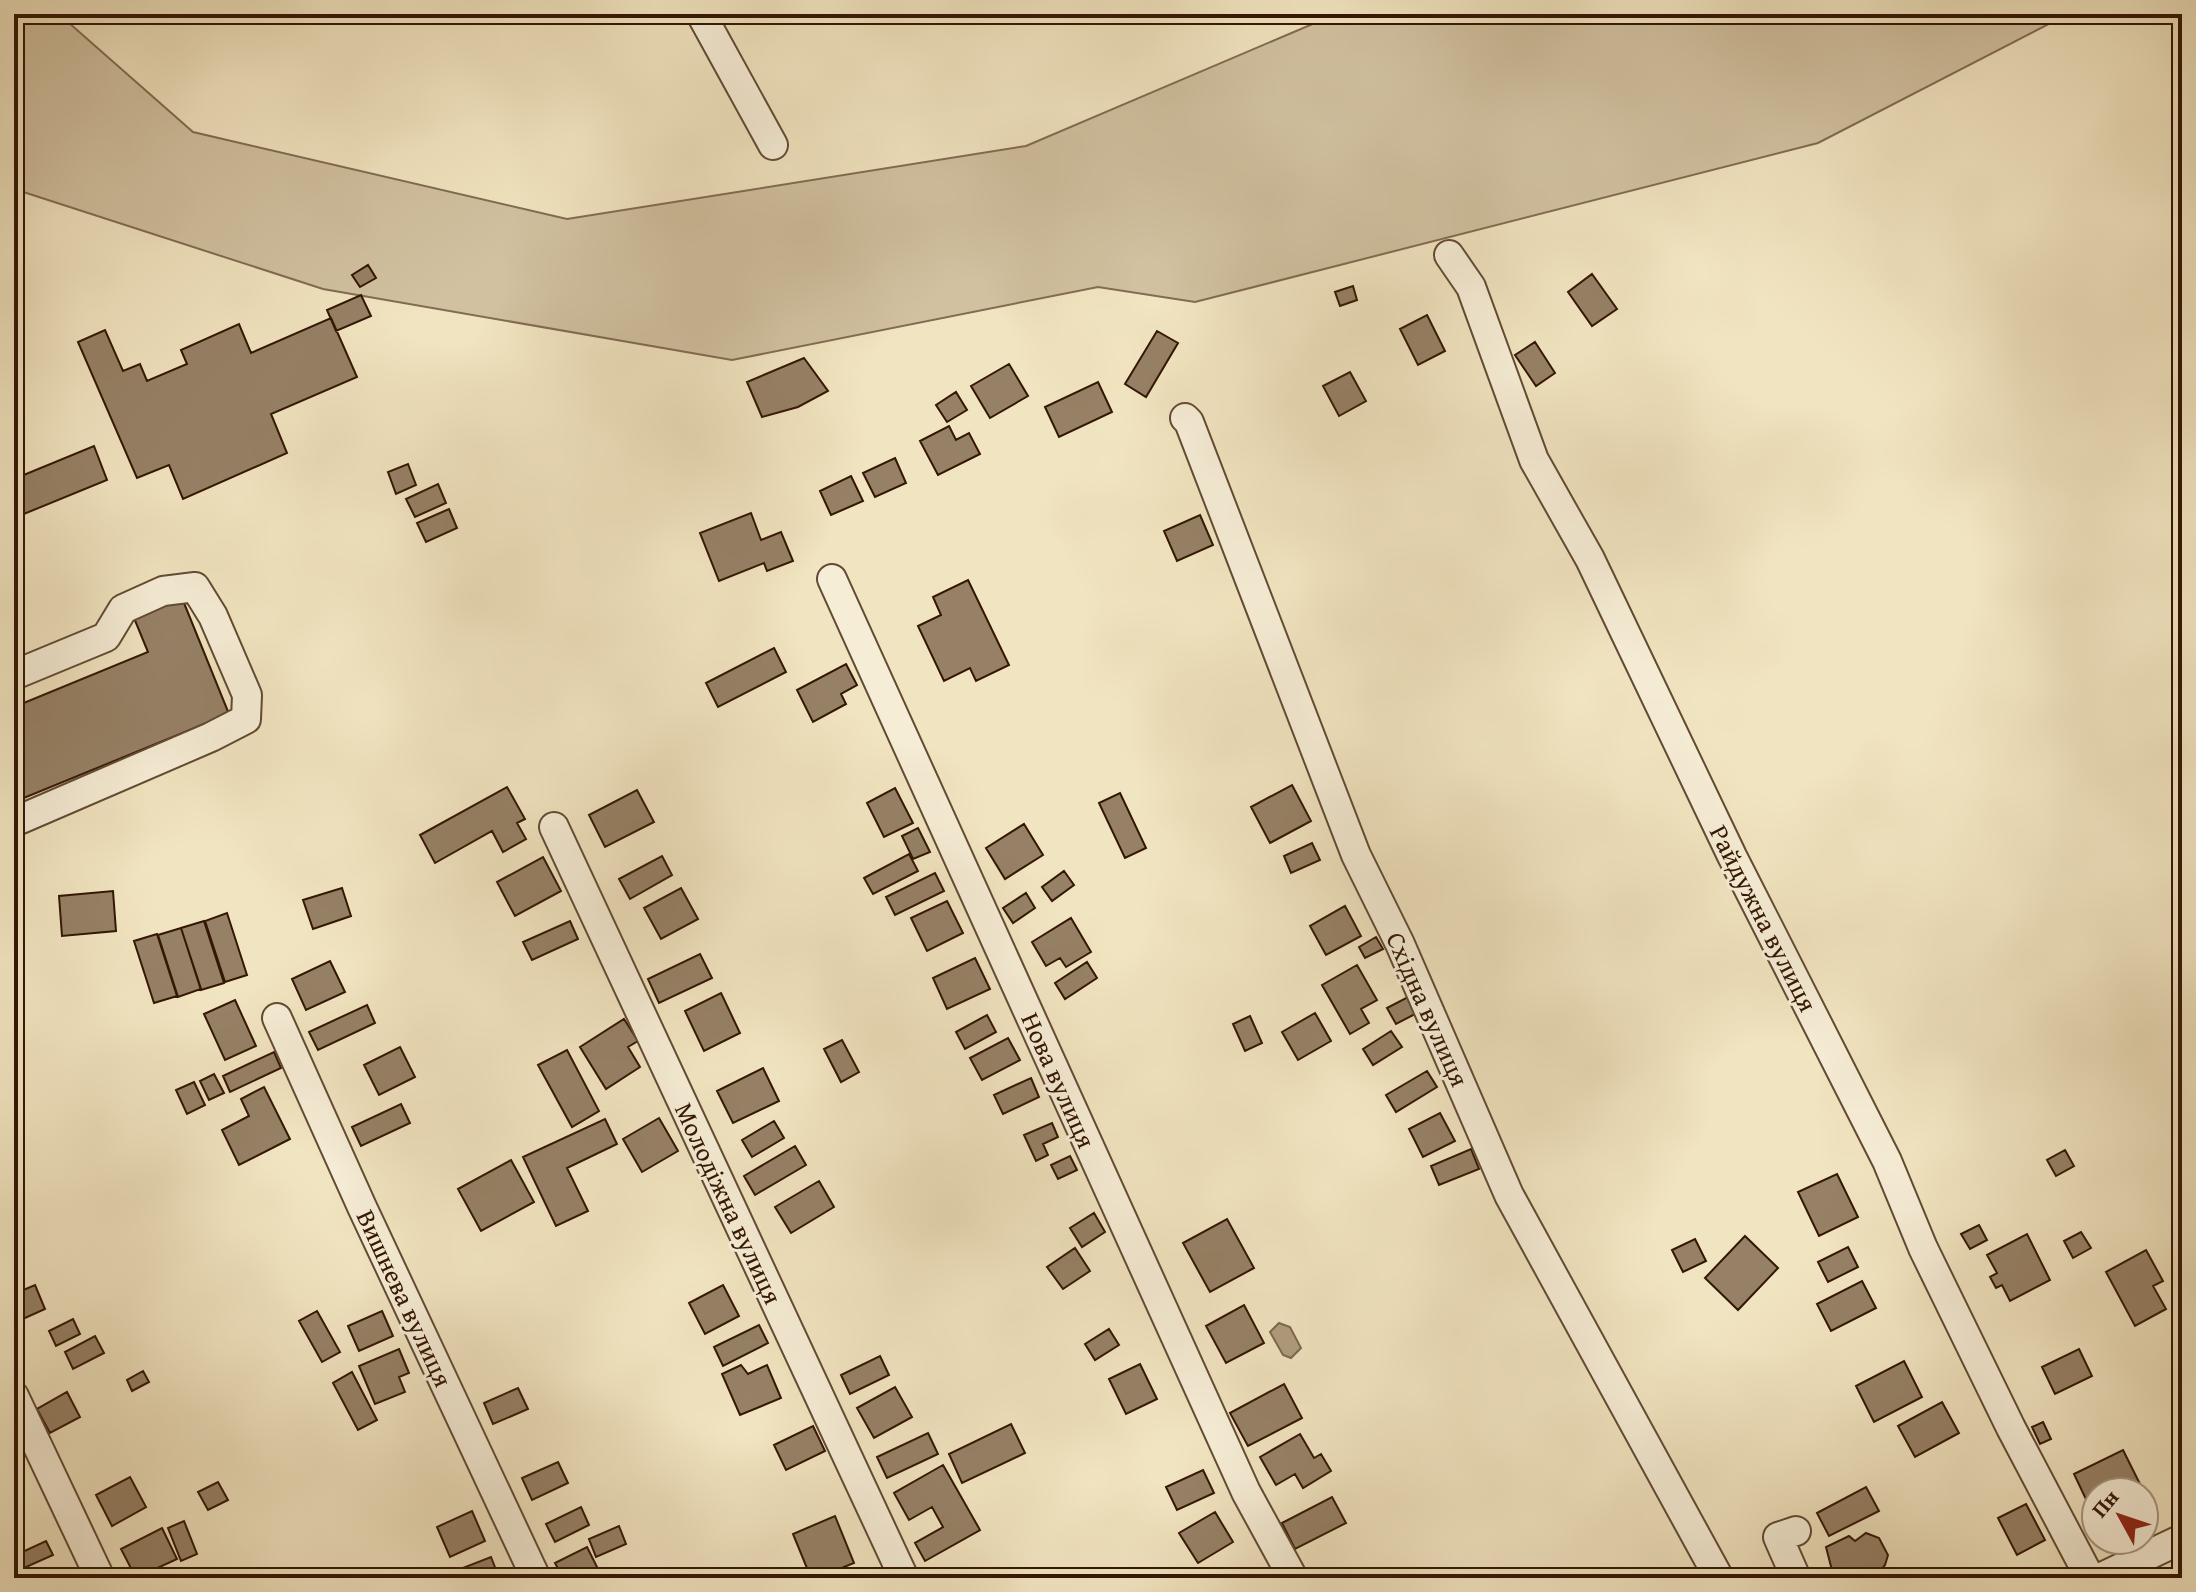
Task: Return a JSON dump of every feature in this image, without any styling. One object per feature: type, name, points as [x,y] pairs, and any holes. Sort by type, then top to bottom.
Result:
[{"type":"street","points":[[701,14],[773,145]]},
{"type":"street","name":"Райдужна вулиця","points":[[1449,255],[1471,287],[1534,460],[1590,559],[1732,856],[1887,1161],[1923,1248],[2011,1428],[2090,1578]]},
{"type":"street","name":"Східна вулиця","points":[[1185,418],[1356,855],[1400,944],[1509,1195],[1719,1578]]},
{"type":"street","name":"Нова вулиця","points":[[832,579],[1246,1492],[1293,1578]]},
{"type":"street","points":[[14,675],[106,637],[123,609],[163,591],[195,587],[213,616],[247,695],[246,719],[14,822]]},
{"type":"street","name":"Молодіжна вулиця","points":[[554,827],[904,1578]]},
{"type":"street","name":"Вишнева вулиця","points":[[277,1018],[536,1578]]},
{"type":"street","points":[[14,1396],[100,1578]]},
{"type":"street","points":[[1796,1531],[1778,1537],[1796,1578]]},
{"type":"street","points":[[2100,1578],[2182,1539]]},
{"type":"shaded area","points":[[14,14],[47,14],[68,22],[193,132],[567,219],[1026,146],[1336,14],[2068,14],[1818,143],[1195,302],[1098,287],[732,360],[323,289],[14,189]]},
{"type":"shaded area","points":[[1279,1323],[1290,1327],[1301,1348],[1291,1358],[1283,1355],[1270,1332]]},
{"type":"building","points":[[368,265],[376,278],[360,287],[352,275]]},
{"type":"building","points":[[1592,274],[1617,309],[1592,326],[1568,292]]},
{"type":"building","points":[[1353,286],[1357,300],[1340,306],[1335,292]]},
{"type":"building","points":[[361,295],[371,316],[336,331],[327,310]]},
{"type":"building","points":[[1427,315],[1445,351],[1418,365],[1400,329]]},
{"type":"building","points":[[331,318],[357,377],[271,414],[287,453],[183,499],[169,465],[137,478],[78,342],[105,330],[123,371],[140,364],[147,381],[187,364],[181,350],[239,324],[251,353]]},
{"type":"building","points":[[1157,331],[1178,343],[1146,397],[1125,384]]},
{"type":"building","points":[[1535,342],[1555,373],[1536,386],[1515,355]]},
{"type":"building","points":[[804,358],[828,391],[798,407],[762,417],[747,382]]},
{"type":"building","points":[[1009,364],[1028,396],[990,418],[971,386]]},
{"type":"building","points":[[1350,372],[1366,401],[1339,416],[1323,386]]},
{"type":"building","points":[[1098,382],[1112,412],[1059,437],[1045,407]]},
{"type":"building","points":[[956,392],[967,410],[947,422],[936,405]]},
{"type":"building","points":[[949,426],[956,440],[969,433],[980,454],[938,475],[920,441]]},
{"type":"building","points":[[94,446],[107,480],[14,518],[14,479]]},
{"type":"building","points":[[895,458],[906,483],[875,497],[863,473]]},
{"type":"building","points":[[408,464],[416,485],[396,494],[388,472]]},
{"type":"building","points":[[851,476],[863,501],[831,515],[820,491]]},
{"type":"building","points":[[438,484],[446,503],[415,517],[406,499]]},
{"type":"building","points":[[449,509],[457,528],[426,542],[417,523]]},
{"type":"building","points":[[751,513],[761,540],[781,532],[793,561],[767,571],[764,563],[719,581],[700,533]]},
{"type":"building","points":[[1200,515],[1213,545],[1177,561],[1164,531]]},
{"type":"building","points":[[968,580],[1009,665],[976,681],[970,668],[944,681],[918,626],[941,615],[933,597]]},
{"type":"building","points":[[182,598],[229,714],[14,802],[14,707],[148,652],[134,618]]},
{"type":"building","points":[[774,648],[786,672],[718,707],[706,683]]},
{"type":"building","points":[[846,664],[857,685],[841,694],[846,704],[813,722],[797,690]]},
{"type":"building","points":[[1292,785],[1311,821],[1270,843],[1251,807]]},
{"type":"building","points":[[507,787],[525,819],[517,823],[526,839],[503,852],[492,831],[435,863],[420,835]]},
{"type":"building","points":[[895,788],[913,823],[884,837],[867,803]]},
{"type":"building","points":[[637,790],[654,822],[605,847],[589,815]]},
{"type":"building","points":[[1120,793],[1146,848],[1125,858],[1099,803]]},
{"type":"building","points":[[1024,824],[1043,855],[1005,879],[986,848]]},
{"type":"building","points":[[918,828],[930,852],[913,859],[902,836]]},
{"type":"building","points":[[1312,843],[1320,860],[1291,873],[1284,856]]},
{"type":"building","points":[[909,854],[918,871],[873,894],[864,878]]},
{"type":"building","points":[[662,856],[672,875],[630,899],[619,879]]},
{"type":"building","points":[[543,857],[561,891],[515,916],[497,882]]},
{"type":"building","points":[[1064,871],[1074,885],[1052,901],[1042,887]]},
{"type":"building","points":[[935,873],[944,891],[895,915],[886,897]]},
{"type":"building","points":[[342,888],[351,916],[313,929],[303,900]]},
{"type":"building","points":[[681,888],[698,919],[661,939],[644,908]]},
{"type":"building","points":[[113,891],[116,931],[62,936],[59,896]]},
{"type":"building","points":[[1026,893],[1035,908],[1013,923],[1003,908]]},
{"type":"building","points":[[947,901],[963,933],[927,951],[911,918]]},
{"type":"building","points":[[1345,906],[1361,936],[1326,955],[1310,926]]},
{"type":"building","points":[[227,913],[247,975],[225,982],[205,921]]},
{"type":"building","points":[[1071,918],[1091,952],[1066,967],[1060,958],[1046,966],[1032,942]]},
{"type":"building","points":[[204,921],[224,983],[201,990],[181,928]]},
{"type":"building","points":[[570,921],[578,939],[532,960],[523,942]]},
{"type":"building","points":[[181,928],[201,989],[178,997],[158,935]]},
{"type":"building","points":[[157,934],[177,996],[154,1003],[134,941]]},
{"type":"building","points":[[1376,937],[1383,949],[1365,958],[1359,947]]},
{"type":"building","points":[[700,954],[712,978],[659,1003],[648,979]]},
{"type":"building","points":[[975,958],[990,989],[947,1009],[933,978]]},
{"type":"building","points":[[330,961],[345,992],[306,1010],[292,979]]},
{"type":"building","points":[[1087,962],[1097,978],[1065,999],[1055,983]]},
{"type":"building","points":[[1357,965],[1377,1000],[1361,1009],[1369,1023],[1350,1034],[1322,985]]},
{"type":"building","points":[[721,993],[740,1033],[704,1051],[685,1011]]},
{"type":"building","points":[[1408,997],[1417,1013],[1396,1024],[1387,1008]]},
{"type":"building","points":[[235,1000],[256,1046],[225,1060],[204,1014]]},
{"type":"building","points":[[367,1005],[375,1023],[318,1050],[309,1032]]},
{"type":"building","points":[[1315,1013],[1331,1041],[1298,1060],[1282,1032]]},
{"type":"building","points":[[987,1015],[996,1032],[965,1049],[956,1032]]},
{"type":"building","points":[[1250,1016],[1262,1043],[1245,1051],[1233,1024]]},
{"type":"building","points":[[624,1019],[638,1041],[628,1047],[640,1067],[606,1089],[580,1047]]},
{"type":"building","points":[[1391,1031],[1402,1047],[1373,1065],[1363,1049]]},
{"type":"building","points":[[1008,1038],[1020,1060],[982,1080],[970,1058]]},
{"type":"building","points":[[842,1040],[859,1072],[841,1082],[824,1049]]},
{"type":"building","points":[[400,1047],[415,1077],[379,1095],[364,1065]]},
{"type":"building","points":[[567,1050],[599,1111],[572,1127],[538,1065]]},
{"type":"building","points":[[274,1052],[281,1068],[230,1092],[223,1076]]},
{"type":"building","points":[[763,1068],[779,1101],[733,1123],[717,1091]]},
{"type":"building","points":[[1427,1071],[1437,1087],[1396,1112],[1386,1095]]},
{"type":"building","points":[[214,1074],[224,1093],[209,1100],[200,1081]]},
{"type":"building","points":[[1031,1078],[1039,1097],[1003,1114],[994,1095]]},
{"type":"building","points":[[194,1082],[205,1105],[187,1114],[176,1090]]},
{"type":"building","points":[[264,1087],[290,1139],[239,1165],[222,1130],[249,1116],[241,1099]]},
{"type":"building","points":[[401,1104],[410,1123],[361,1146],[352,1127]]},
{"type":"building","points":[[1440,1113],[1455,1141],[1423,1157],[1409,1129]]},
{"type":"building","points":[[659,1118],[678,1151],[642,1172],[623,1139]]},
{"type":"building","points":[[605,1119],[617,1144],[567,1168],[588,1211],[556,1226],[523,1157]]},
{"type":"building","points":[[774,1121],[784,1138],[752,1157],[742,1140]]},
{"type":"building","points":[[1052,1123],[1058,1137],[1043,1144],[1048,1155],[1036,1161],[1024,1135]]},
{"type":"building","points":[[795,1146],[806,1165],[755,1195],[744,1176]]},
{"type":"building","points":[[1471,1149],[1479,1169],[1439,1185],[1431,1166]]},
{"type":"building","points":[[2065,1150],[2074,1166],[2056,1176],[2047,1160]]},
{"type":"building","points":[[1070,1156],[1077,1170],[1058,1179],[1051,1165]]},
{"type":"building","points":[[511,1160],[534,1202],[481,1231],[458,1189]]},
{"type":"building","points":[[1837,1174],[1858,1217],[1819,1236],[1798,1192]]},
{"type":"building","points":[[819,1181],[834,1207],[791,1233],[775,1207]]},
{"type":"building","points":[[1094,1213],[1105,1232],[1082,1247],[1070,1228]]},
{"type":"building","points":[[1227,1219],[1254,1268],[1210,1292],[1183,1243]]},
{"type":"building","points":[[1979,1225],[1987,1240],[1970,1249],[1961,1234]]},
{"type":"building","points":[[2081,1232],[2091,1248],[2073,1258],[2064,1241]]},
{"type":"building","points":[[2027,1234],[2050,1280],[2010,1301],[2002,1285],[1996,1288],[1990,1277],[1997,1273],[1987,1255]]},
{"type":"building","points":[[1745,1236],[1778,1268],[1738,1310],[1705,1278]]},
{"type":"building","points":[[1695,1239],[1706,1261],[1683,1272],[1672,1250]]},
{"type":"building","points":[[1848,1247],[1858,1267],[1828,1282],[1818,1262]]},
{"type":"building","points":[[1075,1248],[1090,1271],[1063,1289],[1047,1267]]},
{"type":"building","points":[[2146,1250],[2163,1281],[2153,1286],[2166,1309],[2135,1326],[2106,1272]]},
{"type":"building","points":[[1862,1281],[1876,1308],[1831,1331],[1817,1304]]},
{"type":"building","points":[[35,1285],[45,1309],[14,1323],[14,1294]]},
{"type":"building","points":[[723,1285],[739,1316],[705,1334],[689,1303]]},
{"type":"building","points":[[1244,1305],[1264,1343],[1226,1363],[1206,1326]]},
{"type":"building","points":[[317,1311],[340,1352],[322,1362],[299,1321]]},
{"type":"building","points":[[382,1311],[393,1336],[359,1351],[348,1326]]},
{"type":"building","points":[[73,1319],[80,1334],[56,1346],[49,1331]]},
{"type":"building","points":[[759,1325],[768,1343],[723,1366],[714,1347]]},
{"type":"building","points":[[1109,1329],[1119,1345],[1095,1360],[1085,1344]]},
{"type":"building","points":[[95,1336],[104,1353],[73,1369],[65,1352]]},
{"type":"building","points":[[399,1349],[409,1373],[399,1377],[405,1392],[375,1404],[359,1366]]},
{"type":"building","points":[[2079,1349],[2092,1376],[2055,1394],[2042,1367]]},
{"type":"building","points":[[880,1356],[889,1375],[850,1394],[841,1375]]},
{"type":"building","points":[[1904,1361],[1922,1397],[1874,1422],[1856,1386]]},
{"type":"building","points":[[1140,1364],[1157,1399],[1126,1414],[1109,1379]]},
{"type":"building","points":[[741,1365],[748,1374],[767,1365],[781,1398],[740,1415],[722,1374]]},
{"type":"building","points":[[143,1371],[149,1382],[132,1391],[127,1380]]},
{"type":"building","points":[[352,1372],[377,1420],[358,1430],[333,1383]]},
{"type":"building","points":[[1284,1384],[1302,1418],[1248,1446],[1230,1413]]},
{"type":"building","points":[[895,1387],[912,1417],[874,1438],[857,1408]]},
{"type":"building","points":[[518,1388],[528,1409],[493,1424],[484,1403]]},
{"type":"building","points":[[67,1392],[80,1417],[50,1433],[37,1409]]},
{"type":"building","points":[[1942,1402],[1959,1433],[1915,1457],[1898,1426]]},
{"type":"building","points":[[2043,1422],[2051,1439],[2040,1444],[2032,1427]]},
{"type":"building","points":[[1011,1424],[1025,1453],[962,1483],[949,1454]]},
{"type":"building","points":[[813,1426],[825,1451],[786,1470],[774,1445]]},
{"type":"building","points":[[928,1433],[938,1454],[887,1478],[877,1457]]},
{"type":"building","points":[[1300,1434],[1314,1458],[1321,1454],[1331,1471],[1303,1488],[1295,1474],[1276,1485],[1260,1457]]},
{"type":"building","points":[[2123,1450],[2136,1476],[2080,1476],[2080,1487],[2074,1474]]},
{"type":"building","points":[[558,1462],[568,1483],[532,1500],[522,1478]]},
{"type":"building","points":[[943,1465],[980,1530],[925,1561],[915,1543],[943,1527],[932,1507],[909,1520],[894,1493]]},
{"type":"building","points":[[1203,1470],[1214,1493],[1177,1510],[1166,1487]]},
{"type":"building","points":[[130,1477],[146,1507],[112,1526],[96,1495]]},
{"type":"building","points":[[218,1482],[228,1500],[208,1510],[198,1492]]},
{"type":"building","points":[[1866,1487],[1879,1511],[1829,1536],[1817,1513]]},
{"type":"building","points":[[1332,1497],[1346,1523],[1295,1549],[1282,1523]]},
{"type":"building","points":[[2026,1504],[2045,1540],[2017,1555],[1998,1518]]},
{"type":"building","points":[[581,1507],[589,1525],[555,1542],[546,1524]]},
{"type":"building","points":[[472,1511],[485,1541],[450,1557],[437,1527]]},
{"type":"building","points":[[1215,1512],[1233,1542],[1198,1563],[1179,1533]]},
{"type":"building","points":[[835,1516],[854,1563],[811,1578],[793,1534]]},
{"type":"building","points":[[184,1521],[197,1554],[181,1561],[168,1528]]},
{"type":"building","points":[[619,1526],[626,1544],[596,1557],[589,1539]]},
{"type":"building","points":[[162,1528],[177,1559],[136,1578],[121,1549]]},
{"type":"building","points":[[1866,1533],[1879,1538],[1888,1555],[1885,1565],[1874,1578],[1834,1578],[1826,1547],[1849,1536],[1855,1541]]},
{"type":"building","points":[[46,1541],[53,1555],[24,1568],[18,1554]]},
{"type":"building","points":[[587,1547],[599,1571],[584,1578],[563,1578],[555,1563]]},
{"type":"building","points":[[491,1557],[498,1575],[491,1578],[458,1578],[455,1571]]}]
